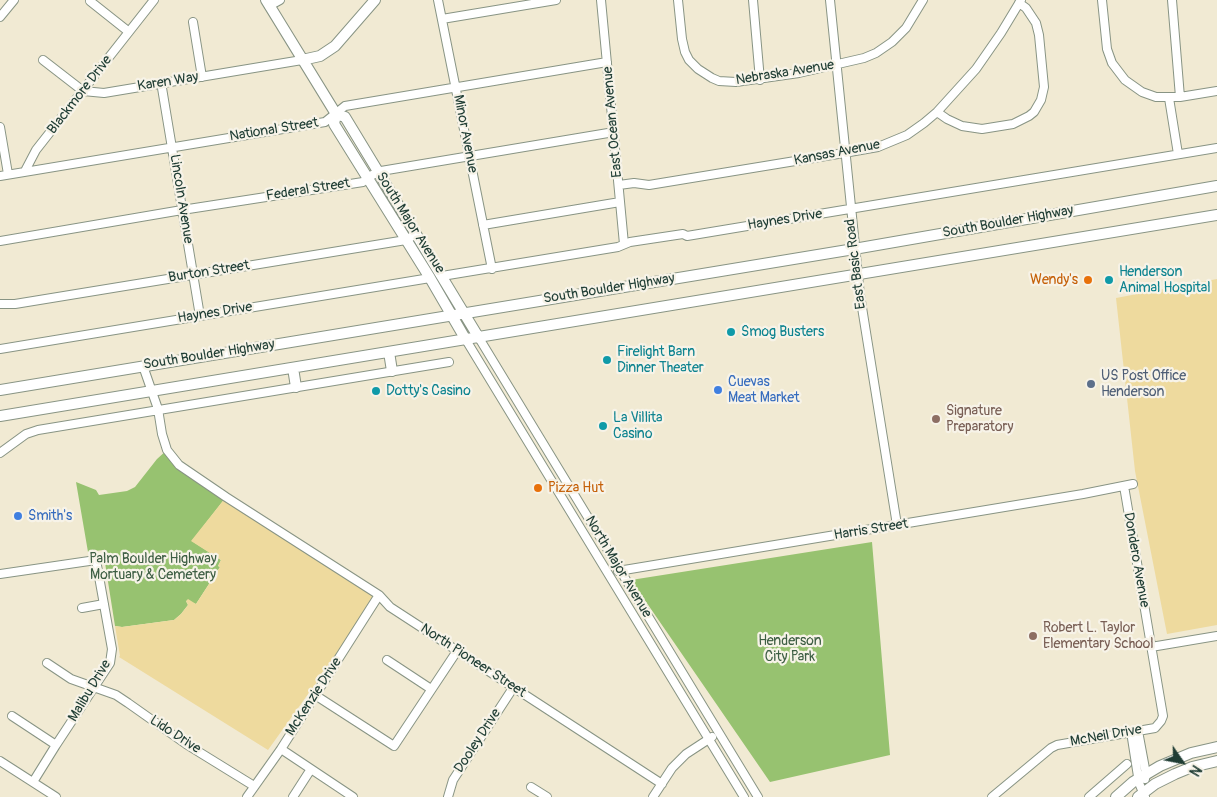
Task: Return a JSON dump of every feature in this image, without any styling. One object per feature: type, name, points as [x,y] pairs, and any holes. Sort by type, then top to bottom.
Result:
[{"type":"main road","points":[[302,60],[320,56],[335,46],[375,0]]},
{"type":"main road","name":"South Major Avenue","points":[[268,3],[336,114],[345,117],[479,338]]},
{"type":"main road","name":"South Major Avenue","points":[[336,114],[334,124],[430,278],[466,340]]},
{"type":"main road","name":"South Boulder Highway","points":[[0,390],[854,249],[1217,186]]},
{"type":"main road","name":"South Boulder Highway","points":[[0,416],[1217,215]]},
{"type":"main road","points":[[389,352],[392,371]]},
{"type":"main road","points":[[294,368],[296,387]]},
{"type":"main road","points":[[0,383],[21,386]]},
{"type":"main road","points":[[1126,797],[1151,780],[1215,748]]},
{"type":"main road","points":[[1142,787],[1177,758],[1215,748]]},
{"type":"main road","points":[[1116,797],[1192,767],[1217,761]]},
{"type":"street","points":[[0,17],[14,0]]},
{"type":"street","name":"Blackmore Drive","points":[[25,171],[36,150],[154,0]]},
{"type":"street","points":[[268,3],[280,0]]},
{"type":"street","name":"Minor Avenue","points":[[438,0],[492,269]]},
{"type":"street","points":[[442,19],[556,0]]},
{"type":"street","name":"East Ocean Avenue","points":[[601,0],[624,244]]},
{"type":"street","name":"Nebraska Avenue","points":[[678,0],[682,38],[689,60],[698,69],[719,81],[736,82],[760,80],[836,65],[876,53],[892,42],[906,28],[924,0]]},
{"type":"street","points":[[753,0],[760,80]]},
{"type":"street","name":"East Basic Road","points":[[830,0],[857,275],[897,525]]},
{"type":"street","points":[[1102,0],[1107,49],[1112,63],[1124,80],[1142,92],[1156,97],[1180,97],[1217,91]]},
{"type":"street","points":[[1172,0],[1180,97]]},
{"type":"street","points":[[90,1],[129,32]]},
{"type":"street","points":[[936,112],[962,126],[982,129],[1013,124],[1034,112],[1041,100],[1044,87],[1039,35],[1036,23],[1020,2]]},
{"type":"street","name":"Kansas Avenue","points":[[619,185],[634,183],[649,185],[878,147],[907,134],[924,123],[936,112],[976,69],[1020,2]]},
{"type":"street","points":[[193,22],[202,77]]},
{"type":"street","points":[[43,60],[83,90]]},
{"type":"street","name":"Karen Way","points":[[83,90],[104,93],[302,60]]},
{"type":"street","name":"National Street","points":[[25,171],[325,122],[345,106],[607,62]]},
{"type":"street","name":"Lincoln Avenue","points":[[161,82],[200,316]]},
{"type":"street","points":[[1169,98],[1178,154]]},
{"type":"street","points":[[0,127],[4,175],[25,171]]},
{"type":"street","name":"Federal Street","points":[[0,241],[362,182],[378,172],[614,132]]},
{"type":"street","name":"Haynes Drive","points":[[442,276],[618,247],[630,242],[682,234],[687,236],[1217,148]]},
{"type":"street","points":[[483,224],[620,202]]},
{"type":"street","name":"Burton Street","points":[[0,304],[15,304],[406,240],[416,234]]},
{"type":"street","name":"Haynes Drive","points":[[0,349],[430,278]]},
{"type":"street","name":"North Major Avenue","points":[[479,338],[756,796]]},
{"type":"street","name":"North Major Avenue","points":[[466,340],[744,796]]},
{"type":"street","points":[[0,453],[26,434],[38,430],[449,362]]},
{"type":"street","name":"North Pioneer Street","points":[[143,366],[158,409],[167,450],[179,465],[379,595],[390,607],[456,651],[662,784]]},
{"type":"street","points":[[545,468],[555,463]]},
{"type":"street","name":"Harris Street","points":[[608,573],[1084,494],[1133,484]]},
{"type":"street","name":"Dondero Avenue","points":[[1124,486],[1163,716],[1160,723]]},
{"type":"street","points":[[580,527],[590,521]]},
{"type":"street","name":"Malibu Drive","points":[[0,574],[96,560],[112,649],[112,658],[33,782]]},
{"type":"street","name":"McKenzie Drive","points":[[247,797],[379,595]]},
{"type":"street","points":[[82,608],[104,604]]},
{"type":"street","points":[[642,629],[652,623]]},
{"type":"street","points":[[646,636],[656,630]]},
{"type":"street","points":[[1151,647],[1217,636]]},
{"type":"street","points":[[315,695],[394,746],[456,651]]},
{"type":"street","points":[[387,660],[431,689]]},
{"type":"street","name":"Lido Drive","points":[[47,663],[71,678],[116,695],[128,702],[154,723],[254,786]]},
{"type":"street","name":"Dooley Drive","points":[[448,797],[453,780],[513,688]]},
{"type":"street","points":[[12,716],[56,745]]},
{"type":"street","name":"McNeil Drive","points":[[992,797],[1057,745],[1155,728],[1160,723]]},
{"type":"street","points":[[1135,732],[1142,787]]},
{"type":"street","points":[[653,797],[672,768],[686,754],[718,733]]},
{"type":"street","points":[[280,749],[353,797]]},
{"type":"street","points":[[0,761],[33,782],[46,794],[56,797]]},
{"type":"street","points":[[1089,797],[1127,764]]},
{"type":"street","points":[[292,797],[311,769]]},
{"type":"street","points":[[531,787],[547,797]]},
{"type":"street","points":[[744,796],[756,796]]},
{"type":"green space","name":"Palm Boulder Highway Mortuary & Cemetery","points":[[167,450],[179,465],[226,497],[192,541],[221,560],[218,566],[220,567],[196,604],[186,601],[188,605],[174,620],[122,627],[115,626],[103,550],[88,552],[76,482],[96,490],[99,495],[127,491],[135,487],[157,459]]},
{"type":"green space","name":"Henderson City Park","points":[[872,542],[890,755],[770,782],[631,580]]},
{"type":"sand","points":[[1217,279],[1217,625],[1167,634],[1135,471],[1116,298]]},
{"type":"sand","points":[[226,497],[379,595],[268,750],[119,657],[115,626],[122,627],[174,620],[188,605],[186,601],[188,599],[196,604],[220,567],[218,566],[221,560],[191,541]]},
{"type":"place","name":"Wendy's","points":[[1088,280]]},
{"type":"place","name":"Henderson Animal Hospital","points":[[1109,280]]},
{"type":"place","name":"Smog Busters","points":[[731,332]]},
{"type":"place","name":"Firelight Barn Dinner Theater","points":[[607,360]]},
{"type":"place","name":"US Post Office Henderson","points":[[1091,384]]},
{"type":"place","name":"Cuevas Meat Market","points":[[718,390]]},
{"type":"place","name":"Dotty's Casino","points":[[376,391]]},
{"type":"place","name":"Signature Preparatory","points":[[936,419]]},
{"type":"place","name":"La Villita Casino","points":[[603,426]]},
{"type":"place","name":"Pizza Hut","points":[[538,488]]},
{"type":"place","name":"Smith's","points":[[18,516]]},
{"type":"place","name":"Robert L. Taylor Elementary School","points":[[1033,636]]}]
